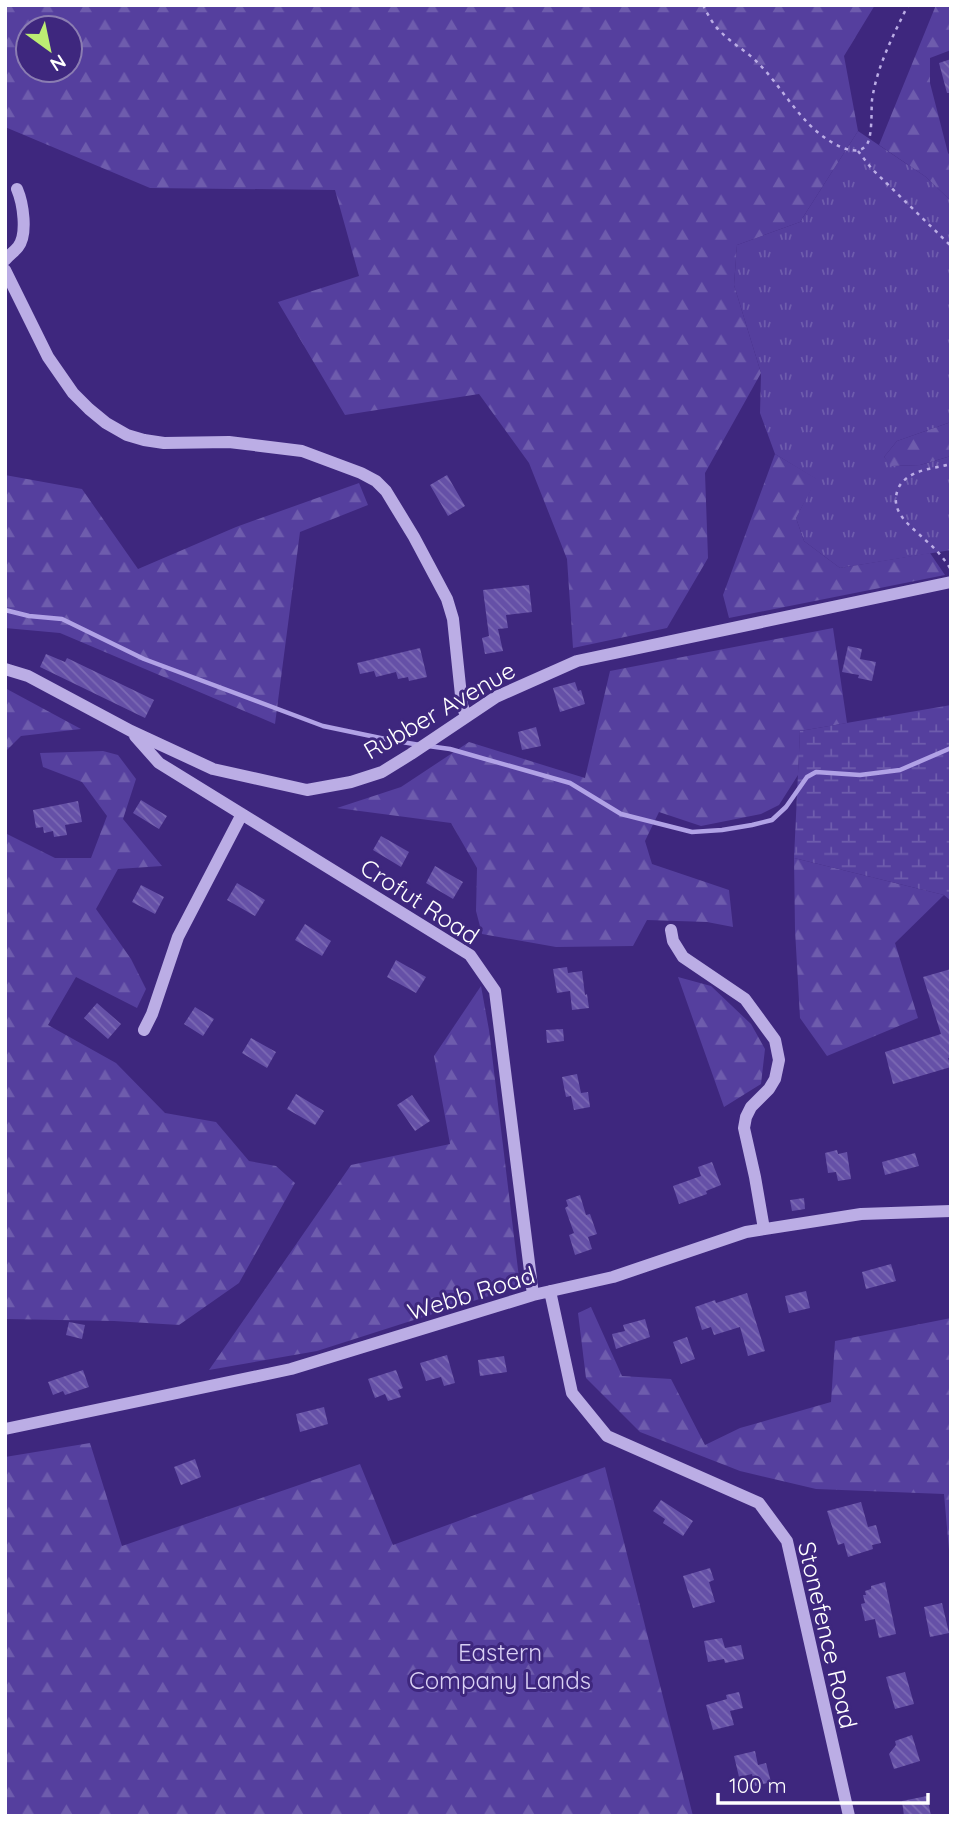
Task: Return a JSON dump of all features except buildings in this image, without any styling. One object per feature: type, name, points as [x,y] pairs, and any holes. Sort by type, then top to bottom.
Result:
[{"type":"street","points":[[5,260],[20,245],[23,202],[17,189]]},
{"type":"street","points":[[5,270],[48,357],[74,393],[106,423],[127,435],[164,443],[229,442],[302,451],[376,481],[386,491],[414,537],[447,599],[453,619],[462,705],[466,716]]},
{"type":"street","name":"Rubber Avenue","points":[[5,669],[28,676],[131,731],[213,769],[307,790],[351,782],[382,772],[496,696],[577,662],[951,582]]},
{"type":"street","name":"Crofut Road","points":[[131,731],[159,762],[470,955],[495,991],[533,1295]]},
{"type":"street","points":[[144,1030],[178,937],[242,814]]},
{"type":"street","points":[[671,930],[673,942],[683,957],[746,999],[775,1040],[779,1060],[775,1079],[751,1107],[744,1128],[764,1228]]},
{"type":"street","name":"Webb Road","points":[[5,1429],[291,1369],[533,1295],[613,1276],[746,1232],[861,1213],[951,1210]]},
{"type":"street","name":"Stonefence Road","points":[[550,1291],[572,1393],[607,1436],[759,1503],[787,1541],[849,1816]]},
{"type":"path","points":[[704,5],[715,25],[760,64],[806,122],[850,151],[858,151],[869,142],[874,89],[880,66],[908,5]]},
{"type":"path","points":[[858,151],[872,169],[951,246]]},
{"type":"path","points":[[951,464],[916,472],[901,482],[896,495],[897,509],[907,524],[925,539],[951,570]]},
{"type":"green space","points":[[5,5],[875,5],[844,56],[858,131],[800,222],[737,245],[734,285],[761,373],[705,473],[708,558],[667,628],[573,648],[567,559],[529,463],[479,394],[345,415],[278,302],[359,276],[335,190],[150,188],[5,127]]},
{"type":"green space","points":[[936,5],[951,5],[951,50],[930,58],[930,83],[951,157],[951,201],[926,177],[879,145]]},
{"type":"green space","points":[[858,131],[926,177],[951,201],[951,422],[897,441],[884,457],[892,466],[920,465],[951,456],[951,550],[840,568],[804,541],[796,518],[816,479],[775,454],[760,413],[761,373],[734,285],[737,245],[800,222]]},
{"type":"green space","points":[[951,422],[951,456],[920,465],[891,466],[884,457],[897,441]]},
{"type":"green space","points":[[775,454],[817,479],[796,518],[804,541],[840,568],[930,553],[945,575],[729,618],[723,595]]},
{"type":"green space","points":[[5,475],[82,489],[138,569],[236,527],[359,483],[368,505],[300,532],[275,724],[60,633],[5,628]]},
{"type":"green space","points":[[833,628],[847,723],[800,731],[798,775],[779,805],[761,814],[701,826],[659,812],[645,841],[652,864],[729,890],[733,927],[707,922],[647,920],[633,946],[556,947],[482,934],[476,911],[477,868],[451,823],[337,808],[401,787],[469,742],[585,778],[610,671]]},
{"type":"green space","points":[[5,688],[81,729],[21,736],[5,752]]},
{"type":"green space","points":[[951,705],[951,901],[944,895],[794,858],[800,731]]},
{"type":"green space","points":[[103,751],[118,755],[136,779],[123,819],[162,866],[118,869],[96,909],[131,959],[146,989],[137,1008],[76,977],[48,1025],[116,1063],[165,1113],[216,1122],[249,1161],[276,1166],[295,1183],[239,1283],[179,1325],[5,1319],[5,833],[55,858],[91,858],[107,816],[82,782],[43,767],[40,753]]},
{"type":"green space","points":[[794,858],[944,895],[895,943],[918,1018],[827,1056],[800,1018]]},
{"type":"green space","points":[[678,977],[711,986],[751,1024],[765,1049],[761,1084],[724,1107]]},
{"type":"green space","points":[[481,986],[489,1030],[520,1286],[317,1351],[209,1370],[351,1165],[450,1144],[434,1056]]},
{"type":"green space","points":[[591,1307],[622,1376],[671,1379],[705,1445],[740,1428],[831,1402],[835,1341],[951,1318],[951,1550],[944,1494],[816,1489],[740,1471],[640,1432],[586,1378],[578,1313]]},
{"type":"green space","name":"Eastern Company Lands","points":[[90,1443],[122,1546],[360,1464],[393,1545],[605,1467],[693,1816],[5,1816],[5,1457]]},
{"type":"waterway","points":[[5,610],[29,616],[62,619],[144,659],[323,726],[420,745]]},
{"type":"waterway","points":[[428,746],[450,749],[570,783],[621,814],[692,832],[722,830],[772,820],[786,807],[807,777],[816,772],[860,775],[900,770],[951,748]]}]
